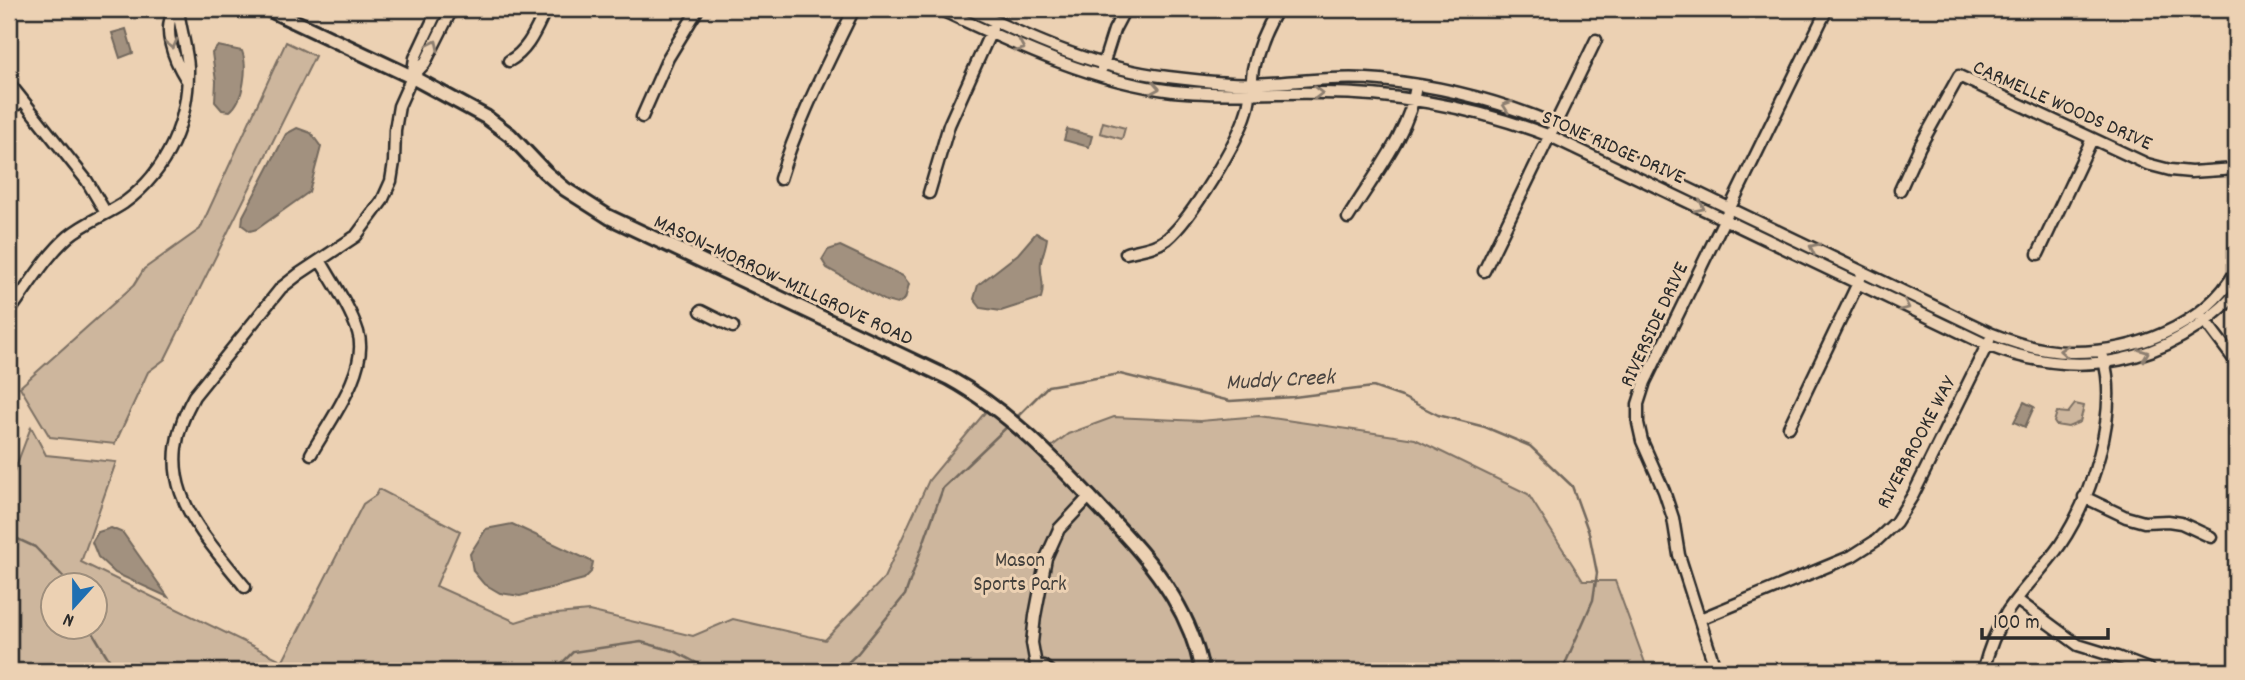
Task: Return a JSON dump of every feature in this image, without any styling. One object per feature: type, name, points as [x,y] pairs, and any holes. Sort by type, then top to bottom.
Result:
[{"type":"street","points":[[9,312],[58,247],[69,236],[137,192],[171,149],[182,118],[186,79],[169,34],[169,17],[177,9]]},
{"type":"street","name":"MASON–MORROW–MILLGROVE ROAD","points":[[268,9],[412,77],[474,110],[500,127],[565,189],[609,217],[949,378],[992,404],[1026,432],[1090,496],[1143,555],[1173,596],[1195,641],[1202,671]]},
{"type":"street","points":[[246,587],[198,529],[186,509],[176,471],[177,432],[194,396],[281,288],[356,236],[382,201],[391,181],[397,116],[412,77],[415,58],[438,9]]},
{"type":"street","points":[[412,77],[425,63],[452,9]]},
{"type":"street","points":[[509,61],[520,55],[528,45],[546,9]]},
{"type":"street","points":[[642,117],[668,58],[698,9]]},
{"type":"street","points":[[780,180],[806,108],[854,9]]},
{"type":"street","name":"STONE RIDGE DRIVE","points":[[939,9],[1043,57],[1102,70],[1251,88],[1386,96],[1454,106],[1502,119],[1550,136],[1987,345],[2037,361],[2073,365],[2105,363],[2131,359],[2158,349],[2183,336],[2216,300],[2236,271]]},
{"type":"street","name":"STONE RIDGE DRIVE","points":[[968,9],[1102,70]]},
{"type":"street","points":[[1102,70],[1114,30],[1125,9]]},
{"type":"street","points":[[1126,253],[1154,247],[1183,222],[1240,131],[1261,43],[1277,9]]},
{"type":"street","name":"RIVERSIDE DRIVE","points":[[1716,671],[1679,555],[1664,491],[1642,441],[1638,404],[1645,383],[1729,207],[1828,9]]},
{"type":"street","points":[[929,193],[952,115],[995,22]]},
{"type":"street","points":[[1484,271],[1597,40]]},
{"type":"street","name":"CARMELLE WOODS DRIVE","points":[[1900,191],[1920,146],[1959,76],[2147,164],[2192,172],[2236,170]]},
{"type":"street","name":"STONE RIDGE DRIVE","points":[[1251,88],[1314,79],[1380,79],[1488,100],[1556,125],[1992,334],[2043,349],[2070,352],[2119,347],[2219,312],[2236,294]]},
{"type":"street","points":[[9,83],[87,181],[106,213]]},
{"type":"street","points":[[1348,218],[1406,121],[1416,86]]},
{"type":"street","points":[[9,111],[22,100]]},
{"type":"street","points":[[2038,254],[2092,139]]},
{"type":"street","points":[[311,454],[350,385],[360,352],[359,334],[351,315],[320,260]]},
{"type":"street","points":[[1789,427],[1863,272]]},
{"type":"street","points":[[701,311],[733,327]]},
{"type":"street","points":[[2202,317],[2236,362]]},
{"type":"street","name":"RIVERBROOKE WAY","points":[[1700,619],[1852,556],[1877,540],[1896,522],[1913,495],[1992,334]]},
{"type":"street","points":[[1983,671],[1995,635],[2008,612],[2060,544],[2084,497],[2102,446],[2106,411],[2105,363],[2101,350]]},
{"type":"street","points":[[1049,671],[1043,666],[1032,668],[1035,616],[1045,558],[1059,529],[1090,496]]},
{"type":"street","points":[[2084,497],[2126,517],[2144,522],[2181,523],[2211,537]]},
{"type":"street","points":[[2017,600],[2078,645],[2148,669]]},
{"type":"green space","points":[[286,42],[315,56],[165,359],[148,372],[115,444],[50,437],[20,387],[134,285],[144,269],[200,229]]},
{"type":"green space","points":[[1103,122],[1125,128],[1122,139],[1100,133]]},
{"type":"green space","name":"Mason Sports Park","points":[[992,404],[1046,451],[1068,434],[1114,417],[1200,421],[1259,416],[1415,439],[1528,494],[1583,581],[1615,581],[1648,671],[9,671],[9,485],[31,427],[46,455],[116,462],[81,562],[101,572],[38,572],[38,642],[108,642],[108,575],[283,661],[363,504],[376,495],[379,489],[460,531],[436,586],[516,622],[535,616],[589,611],[693,636],[733,619],[825,640],[884,578],[929,480]]},
{"type":"green space","points":[[2075,404],[2084,406],[2080,422],[2068,427],[2056,425],[2054,422],[2057,412],[2068,413]]},
{"type":"shaded area","points":[[126,29],[133,53],[120,58],[112,33]]},
{"type":"shaded area","points":[[218,46],[242,51],[244,58],[242,91],[230,111],[222,110],[215,102],[216,81],[212,53]]},
{"type":"shaded area","points":[[297,128],[311,133],[321,147],[309,192],[257,229],[250,231],[242,225],[243,216],[286,134]]},
{"type":"shaded area","points":[[1067,129],[1092,136],[1089,147],[1064,140]]},
{"type":"shaded area","points":[[1036,233],[1047,238],[1041,262],[1041,298],[1001,311],[981,308],[974,299],[978,285],[1018,254]]},
{"type":"shaded area","points":[[840,246],[903,276],[909,284],[905,299],[897,304],[886,301],[827,268],[822,260],[828,250]]},
{"type":"shaded area","points":[[2024,402],[2034,407],[2025,427],[2014,422]]},
{"type":"shaded area","points":[[512,524],[593,562],[591,572],[584,579],[520,596],[500,593],[483,583],[473,571],[470,554],[486,529]]},
{"type":"shaded area","points":[[111,528],[123,533],[168,597],[115,573],[98,557],[92,542],[98,532]]},
{"type":"waterway","name":"Muddy Creek","points":[[1016,418],[1048,386],[1120,374],[1230,401],[1294,397],[1373,387],[1402,397],[1438,415],[1485,427],[1530,446],[1572,486],[1589,533],[1597,573],[1593,600],[1562,671]]},
{"type":"waterway","name":"Muddy Creek","points":[[839,671],[858,653],[905,595],[943,488],[1009,425]]},
{"type":"waterway","name":"Muddy Creek","points":[[9,535],[35,547],[59,572]]},
{"type":"waterway","name":"Muddy Creek","points":[[98,642],[116,671]]},
{"type":"waterway","name":"Muddy Creek","points":[[554,671],[573,652],[641,642],[674,651],[712,671]]}]
